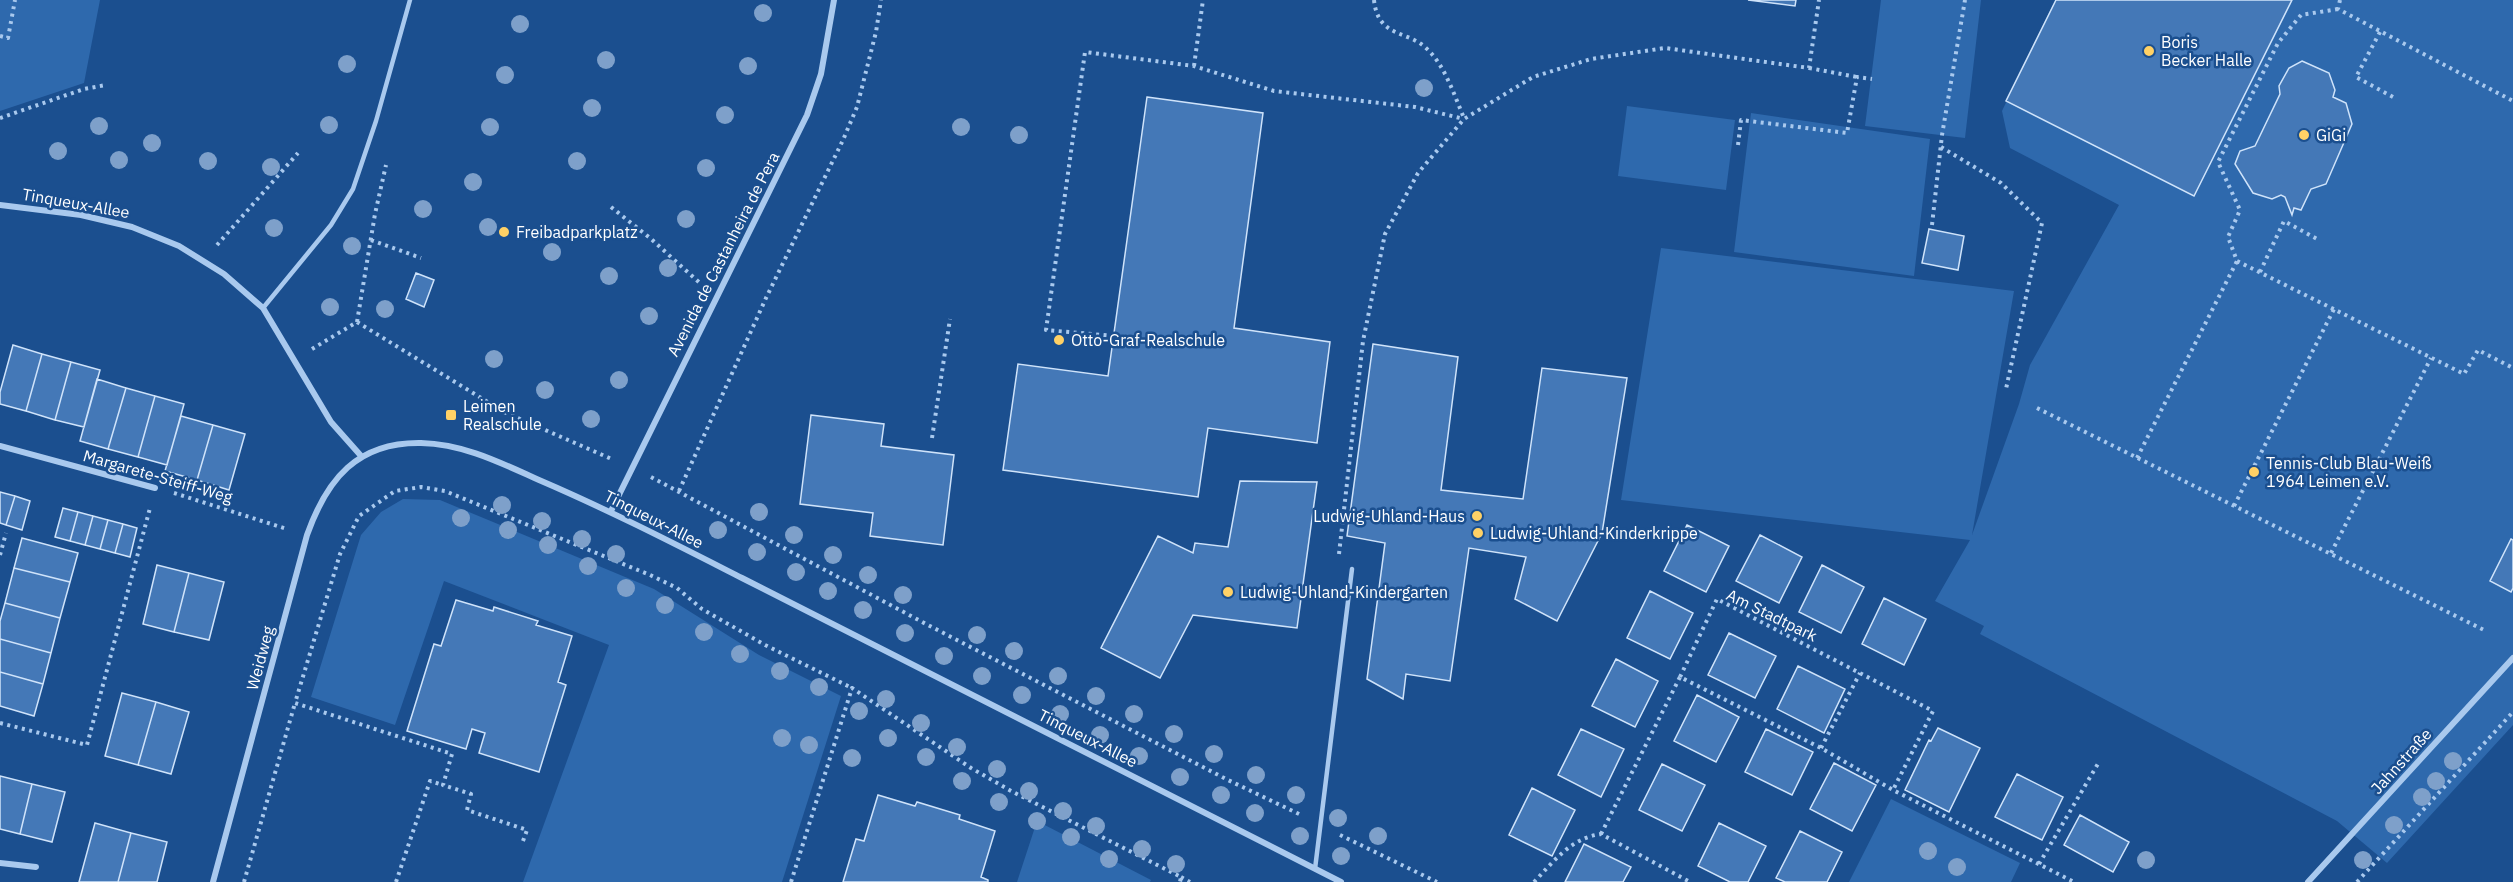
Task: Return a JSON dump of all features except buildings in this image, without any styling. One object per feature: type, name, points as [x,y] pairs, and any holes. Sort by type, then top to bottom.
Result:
[{"type":"street","name":"Avenida de Castanheira de Pera","points":[[611,511],[630,468],[807,115],[821,74],[834,0]]},
{"type":"street","name":"Tinqueux-Allee","points":[[0,205],[81,215],[132,226],[179,246],[224,274],[263,308],[331,422],[362,457],[378,449],[397,444],[447,444],[474,451],[611,511],[1341,882]]},
{"type":"street","name":"Margarete-Steiff-Weg","points":[[0,446],[155,488]]},
{"type":"street","name":"Weidweg","points":[[213,882],[307,535],[317,507],[332,483],[350,464],[362,457]]},
{"type":"street","name":"Jahnstraße","points":[[2308,882],[2513,658]]},
{"type":"street","points":[[0,863],[36,867]]},
{"type":"lane","points":[[263,308],[331,225],[353,189],[361,172],[410,0]]},
{"type":"lane","points":[[1315,869],[1352,570]]},
{"type":"path","points":[[0,36],[8,38],[15,0]]},
{"type":"path","points":[[679,491],[766,298],[854,115],[867,75],[881,0]]},
{"type":"path","points":[[1194,66],[1203,0]]},
{"type":"path","points":[[1374,0],[1376,12],[1391,30],[1425,47],[1445,75],[1464,118]]},
{"type":"path","points":[[1809,68],[1819,0]]},
{"type":"path","points":[[1932,225],[1941,147],[1965,0]]},
{"type":"path","points":[[2338,9],[2340,0]]},
{"type":"path","points":[[2513,101],[2338,9],[2301,15],[2278,43],[2218,162],[2240,210],[2228,237],[2237,261],[2464,374],[2478,350],[2513,368]]},
{"type":"path","points":[[2380,32],[2356,77],[2392,97]]},
{"type":"path","points":[[1352,570],[1338,567],[1363,341],[1385,234],[1418,173],[1464,118],[1533,78],[1591,58],[1665,48],[1872,79]]},
{"type":"path","points":[[1114,336],[1046,330],[1085,52],[1194,66],[1274,91],[1415,107],[1464,118]]},
{"type":"path","points":[[1738,145],[1742,120],[1847,133],[1857,77]]},
{"type":"path","points":[[0,118],[84,88],[106,85]]},
{"type":"path","points":[[1941,147],[2001,183],[2042,223],[2006,389]]},
{"type":"path","points":[[203,261],[298,153]]},
{"type":"path","points":[[357,322],[370,240],[387,159]]},
{"type":"path","points":[[611,207],[650,238],[717,298]]},
{"type":"path","points":[[2260,272],[2284,221],[2319,240]]},
{"type":"path","points":[[370,240],[421,258]]},
{"type":"path","points":[[2137,458],[2237,261]]},
{"type":"path","points":[[2234,506],[2334,309]]},
{"type":"path","points":[[932,438],[950,319]]},
{"type":"path","points":[[293,360],[357,322]]},
{"type":"path","points":[[357,322],[504,412],[679,491],[926,624],[1217,775],[1437,882]]},
{"type":"path","points":[[2331,553],[2431,358]]},
{"type":"path","points":[[2037,408],[2484,630]]},
{"type":"path","points":[[244,882],[320,616],[349,533],[359,516],[376,502],[395,491],[420,487],[445,491],[650,574],[677,588],[702,609],[765,645],[852,688],[971,768],[1181,880],[1190,882]]},
{"type":"path","points":[[0,723],[87,745],[155,488]]},
{"type":"path","name":"Margarete-Steiff-Weg","points":[[155,488],[307,535]]},
{"type":"path","points":[[0,555],[6,534]]},
{"type":"path","name":"Am Stadtpark","points":[[1601,834],[1717,599],[1933,711],[1893,790]]},
{"type":"path","points":[[1821,748],[1860,673]]},
{"type":"path","points":[[1680,677],[1821,748],[1893,790],[2074,882]]},
{"type":"path","points":[[791,882],[852,688]]},
{"type":"path","points":[[295,703],[452,753],[443,785]]},
{"type":"path","points":[[2357,882],[2513,712]]},
{"type":"path","points":[[2039,864],[2099,762]]},
{"type":"path","points":[[396,882],[430,780],[471,794],[467,810],[527,830],[523,841]]},
{"type":"path","points":[[1534,882],[1562,852],[1588,836],[1601,834],[1690,882]]},
{"type":"shaded area","points":[[0,0],[100,0],[84,83],[0,111]]},
{"type":"shaded area","points":[[1881,0],[1981,0],[1965,138],[1865,126]]},
{"type":"shaded area","name":"Tennis-Club Blau-Weiß 1964 Leimen e.V.","points":[[2055,0],[2513,0],[2513,725],[2387,863],[2337,821],[1980,634],[1984,626],[1935,601],[1970,540],[1621,500],[1661,248],[2014,291],[1972,535],[2019,404],[2030,365],[2119,205],[2010,148],[2002,111]]},
{"type":"shaded area","points":[[1627,106],[1735,120],[1726,190],[1618,176]]},
{"type":"shaded area","points":[[1751,113],[1930,139],[1914,276],[1734,252]]},
{"type":"shaded area","points":[[403,499],[440,500],[654,589],[759,655],[841,696],[782,882],[523,882],[609,645],[444,581],[395,725],[311,697],[361,535],[381,512]]},
{"type":"shaded area","points":[[1891,799],[2020,863],[2011,882],[1849,882]]},
{"type":"shaded area","points":[[1037,821],[1151,880],[1150,882],[1017,882]]},
{"type":"place","name":"Boris Becker Halle","points":[[2149,51]]},
{"type":"place","name":"GiGi","points":[[2304,135]]},
{"type":"place","name":"Freibadparkplatz","points":[[504,232]]},
{"type":"place","name":"Otto-Graf-Realschule","points":[[1059,340]]},
{"type":"place","name":"Leimen Realschule","points":[[451,415]]},
{"type":"place","name":"Tennis-Club Blau-Weiß 1964 Leimen e.V.","points":[[2254,472]]},
{"type":"place","name":"Ludwig-Uhland-Haus","points":[[1477,516]]},
{"type":"place","name":"Ludwig-Uhland-Kinderkrippe","points":[[1478,533]]},
{"type":"place","name":"Ludwig-Uhland-Kindergarten","points":[[1228,592]]}]
